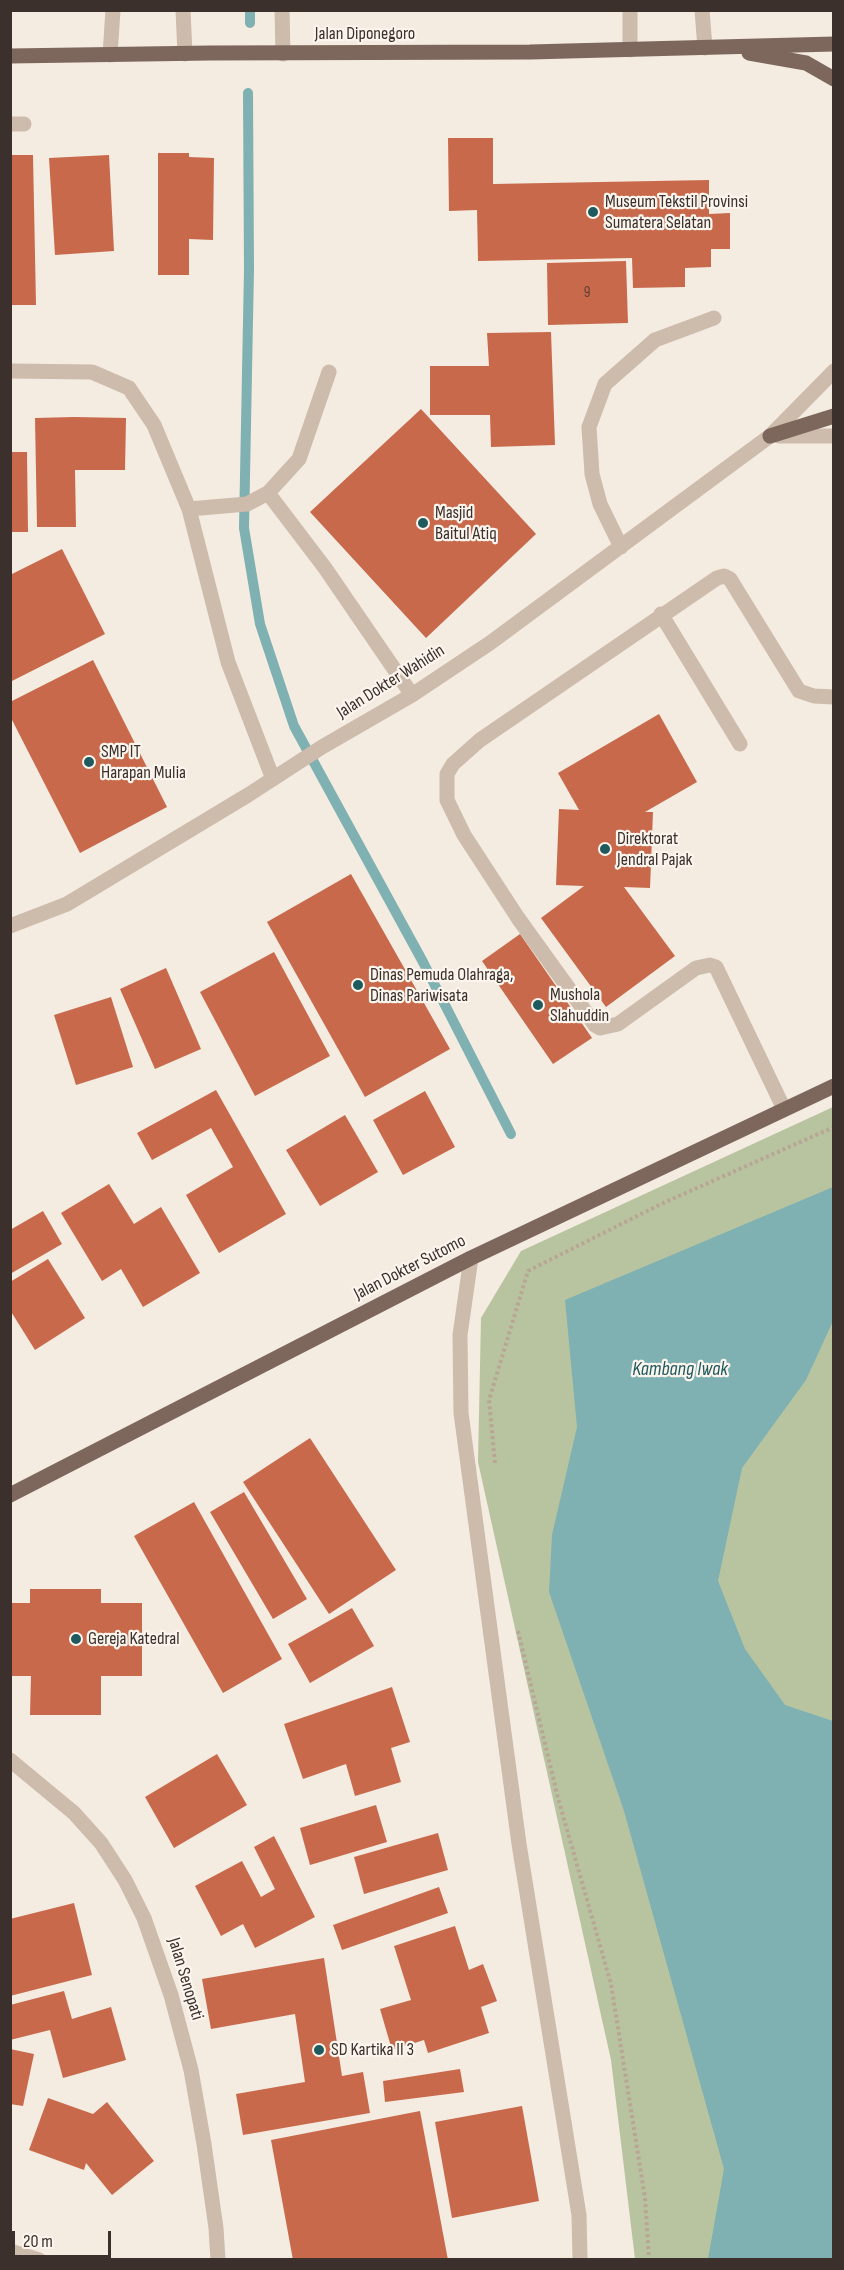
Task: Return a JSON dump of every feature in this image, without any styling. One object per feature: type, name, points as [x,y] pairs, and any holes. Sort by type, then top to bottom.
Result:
[{"type":"main road","points":[[713,48],[834,44]]},
{"type":"main road","name":"Jalan Diponegoro","points":[[10,56],[713,48]]},
{"type":"main road","points":[[713,48],[806,63],[834,79]]},
{"type":"main road","points":[[770,436],[834,416]]},
{"type":"main road","name":"Jalan Dokter Sutomo","points":[[10,1495],[471,1258],[834,1086]]},
{"type":"street","points":[[110,55],[113,10]]},
{"type":"street","points":[[183,10],[185,54]]},
{"type":"street","points":[[282,10],[283,54]]},
{"type":"street","points":[[630,10],[630,50]]},
{"type":"street","points":[[702,10],[713,48]]},
{"type":"street","points":[[621,547],[600,504],[592,474],[589,427],[605,384],[654,340],[714,318]]},
{"type":"street","points":[[12,371],[92,372],[129,388],[154,425],[189,509],[228,662],[273,779]]},
{"type":"street","name":"Jalan Dokter Wahidin","points":[[10,926],[67,904],[322,747],[412,695],[490,643],[770,436],[834,371]]},
{"type":"street","points":[[189,509],[247,504],[268,493],[299,459],[329,372]]},
{"type":"street","points":[[770,436],[834,436]]},
{"type":"street","points":[[268,493],[325,568],[412,695]]},
{"type":"street","points":[[784,1109],[716,967],[710,965],[696,968],[618,1024],[600,1028],[595,1025],[518,918],[464,835],[447,800],[447,774],[453,764],[480,740],[661,614],[717,578],[724,576],[730,579],[799,691],[814,696],[834,697]]},
{"type":"street","points":[[661,614],[740,744]]},
{"type":"street","points":[[471,1258],[460,1335],[461,1413],[519,1844],[579,2215],[580,2259]]},
{"type":"street","name":"Jalan Senopati","points":[[10,1760],[74,1813],[101,1843],[144,1918],[171,1995],[191,2070],[216,2228],[218,2259]]},
{"type":"street","points":[[10,2251],[39,2259]]},
{"type":"path","points":[[496,1471],[489,1400],[528,1271],[662,1204],[834,1126]]},
{"type":"path","points":[[515,1621],[558,1798],[611,1984],[645,2198],[649,2259]]},
{"type":"green space","name":"Kambang Iwak","points":[[833,1107],[833,2259],[635,2259],[611,2060],[478,1462],[481,1318],[521,1251]]},
{"type":"water","name":"Kambang Iwak","points":[[833,1187],[833,1321],[806,1380],[742,1468],[718,1581],[745,1649],[785,1705],[833,1721],[833,2259],[708,2259],[724,2169],[624,1811],[549,1592],[552,1535],[577,1427],[565,1300]]},
{"type":"building","name":"Museum Tekstil Provinsi Sumatera Selatan","points":[[448,138],[493,138],[493,184],[709,180],[709,214],[730,213],[730,249],[711,249],[711,267],[685,268],[685,287],[633,288],[632,258],[478,261],[477,210],[449,211]]},
{"type":"building","points":[[158,153],[189,153],[189,157],[214,158],[213,240],[189,239],[189,275],[158,275]]},
{"type":"building","points":[[10,155],[33,155],[36,305],[10,305]]},
{"type":"building","points":[[109,155],[114,251],[55,255],[49,158]]},
{"type":"building","name":"Museum Tekstil Provinsi Sumatera Selatan","points":[[626,261],[628,323],[548,325],[547,263]]},
{"type":"building","points":[[551,332],[555,445],[491,447],[490,415],[430,415],[430,366],[489,366],[487,333]]},
{"type":"building","name":"Masjid Baitul Atiq","points":[[421,409],[536,534],[426,638],[310,512]]},
{"type":"building","points":[[35,418],[126,418],[125,470],[75,470],[76,527],[37,527]]},
{"type":"building","points":[[10,452],[27,452],[28,532],[10,532]]},
{"type":"building","points":[[62,549],[105,634],[10,682],[10,575]]},
{"type":"building","name":"SMP IT Harapan Mulia","points":[[93,660],[167,807],[80,853],[10,716],[10,702]]},
{"type":"building","name":"Direktorat Jendral Pajak","points":[[659,714],[697,782],[645,812],[653,812],[650,888],[624,887],[675,956],[606,1007],[541,918],[584,886],[556,885],[559,809],[579,810],[558,773]]},
{"type":"building","name":"Dinas Pemuda Olahraga, Dinas Pariwisata","points":[[351,874],[450,1049],[365,1097],[267,922]]},
{"type":"building","points":[[520,934],[592,1038],[553,1064],[482,961]]},
{"type":"building","points":[[274,952],[330,1056],[255,1096],[200,992]]},
{"type":"building","points":[[166,968],[201,1049],[155,1069],[120,989]]},
{"type":"building","points":[[111,997],[133,1067],[76,1085],[54,1015]]},
{"type":"building","points":[[216,1090],[286,1214],[219,1253],[186,1195],[233,1167],[211,1128],[152,1160],[137,1133]]},
{"type":"building","points":[[425,1091],[455,1147],[403,1175],[373,1120]]},
{"type":"building","points":[[345,1115],[378,1172],[320,1206],[286,1150]]},
{"type":"building","points":[[109,1184],[134,1224],[161,1207],[200,1273],[143,1307],[121,1269],[102,1281],[61,1213]]},
{"type":"building","points":[[43,1211],[62,1244],[10,1274],[10,1230]]},
{"type":"building","points":[[48,1259],[85,1318],[35,1350],[10,1310],[10,1282]]},
{"type":"building","points":[[310,1438],[396,1570],[329,1614],[243,1482]]},
{"type":"building","points":[[244,1492],[307,1599],[273,1619],[210,1512]]},
{"type":"building","points":[[194,1502],[282,1659],[223,1693],[134,1536]]},
{"type":"building","name":"Gereja Katedral","points":[[30,1589],[101,1589],[101,1603],[142,1603],[142,1676],[101,1676],[101,1715],[30,1715],[31,1676],[10,1676],[10,1603],[30,1603]]},
{"type":"building","points":[[352,1608],[374,1646],[310,1683],[288,1644]]},
{"type":"building","points":[[392,1687],[410,1742],[391,1748],[401,1782],[355,1796],[346,1764],[303,1779],[284,1724]]},
{"type":"building","points":[[217,1754],[247,1805],[174,1848],[145,1797]]},
{"type":"building","points":[[376,1805],[387,1842],[310,1865],[300,1828]]},
{"type":"building","points":[[438,1833],[448,1870],[364,1894],[354,1857]]},
{"type":"building","points":[[274,1836],[315,1917],[255,1948],[243,1924],[221,1936],[195,1886],[242,1861],[261,1897],[275,1889],[254,1847]]},
{"type":"building","points":[[439,1887],[448,1913],[342,1950],[333,1925]]},
{"type":"building","points":[[74,1903],[92,1975],[10,1996],[10,1919]]},
{"type":"building","points":[[455,1926],[469,1970],[483,1964],[497,2001],[481,2007],[489,2033],[428,2053],[424,2040],[392,2050],[380,2009],[411,2000],[394,1946]]},
{"type":"building","name":"SD Kartika II 3","points":[[324,1958],[342,2076],[363,2072],[370,2113],[243,2135],[236,2094],[305,2082],[295,2014],[211,2029],[202,1979]]},
{"type":"building","points":[[64,1991],[72,2019],[111,2007],[126,2060],[63,2078],[50,2030],[10,2040],[10,2005]]},
{"type":"building","points":[[10,2049],[34,2054],[23,2106],[10,2104]]},
{"type":"building","points":[[460,2069],[464,2092],[385,2102],[383,2081]]},
{"type":"building","points":[[48,2098],[93,2114],[107,2102],[154,2161],[112,2195],[86,2163],[84,2170],[29,2150]]},
{"type":"building","points":[[522,2106],[539,2201],[452,2218],[435,2122]]},
{"type":"building","points":[[420,2111],[448,2260],[293,2260],[271,2140]]},
{"type":"waterway","points":[[250,10],[250,23]]},
{"type":"waterway","points":[[248,93],[249,269],[244,528],[260,624],[294,726],[423,962],[511,1134]]},
{"type":"place","name":"Museum Tekstil Provinsi Sumatera Selatan","points":[[593,212]]},
{"type":"place","name":"Masjid Baitul Atiq","points":[[423,523]]},
{"type":"place","name":"SMP IT Harapan Mulia","points":[[89,762]]},
{"type":"place","name":"Direktorat Jendral Pajak","points":[[605,849]]},
{"type":"place","name":"Dinas Pemuda Olahraga, Dinas Pariwisata","points":[[358,985]]},
{"type":"place","name":"Mushola Slahuddin","points":[[538,1005]]},
{"type":"place","name":"Gereja Katedral","points":[[76,1639]]},
{"type":"place","name":"SD Kartika II 3","points":[[319,2050]]}]
